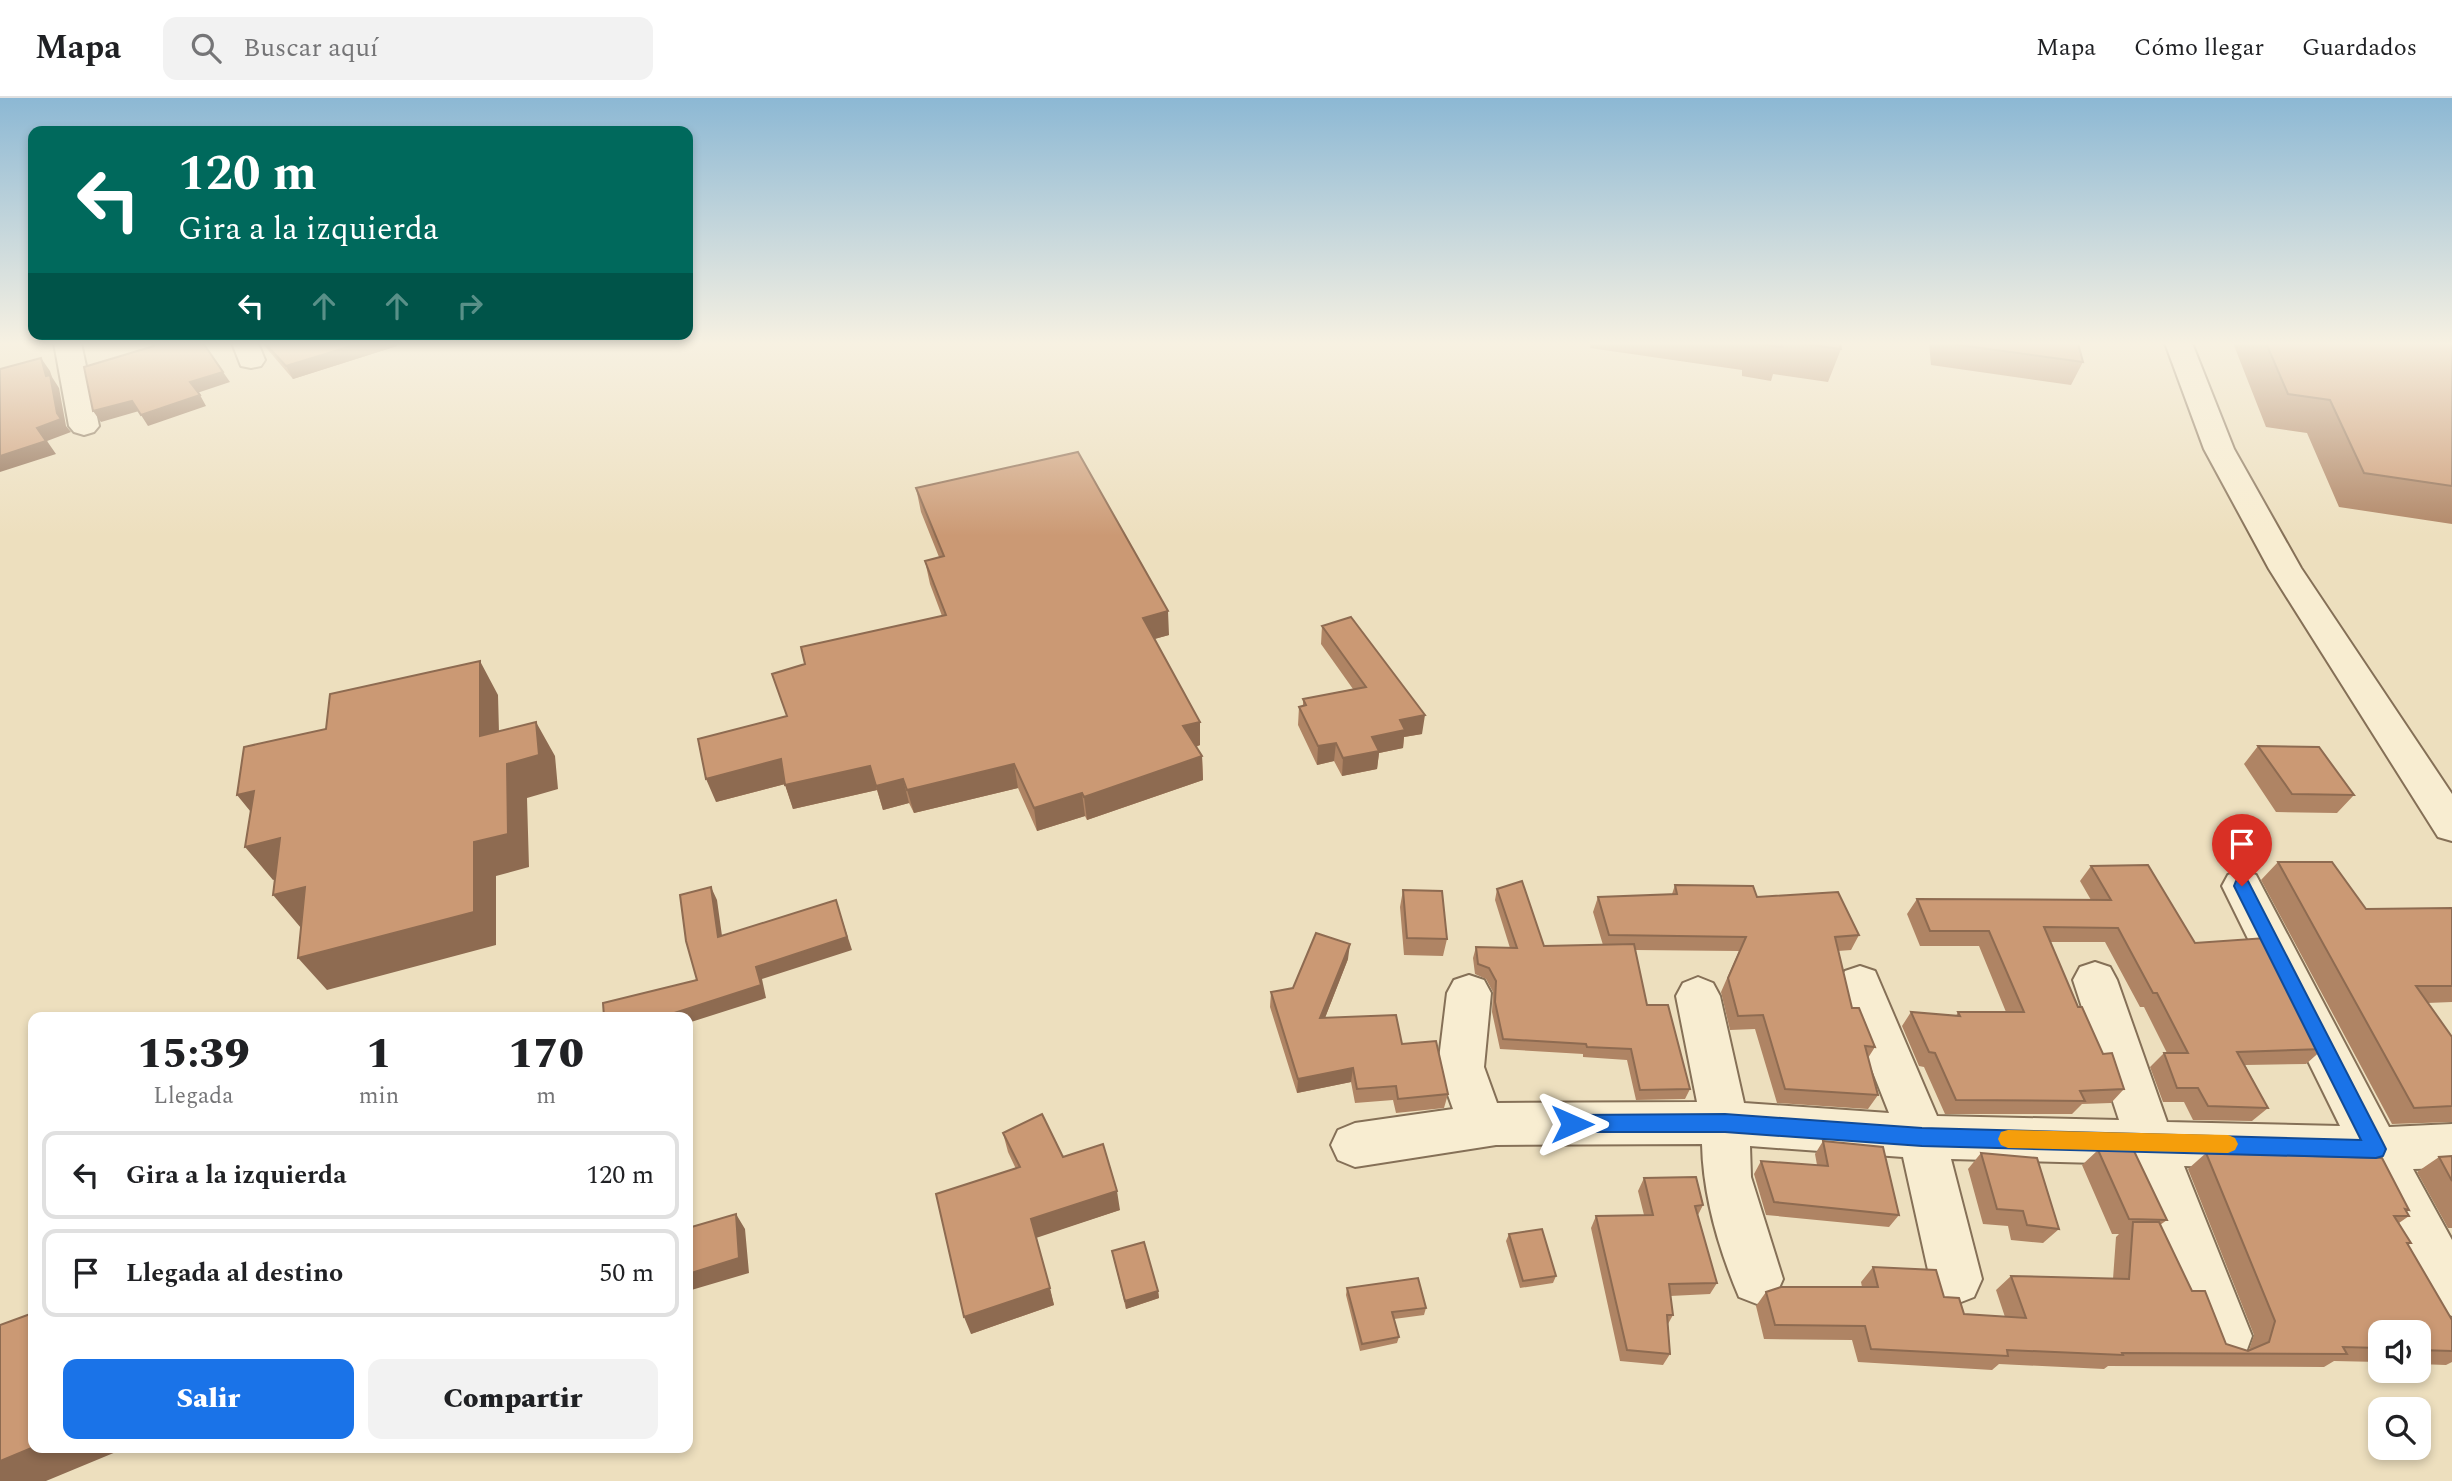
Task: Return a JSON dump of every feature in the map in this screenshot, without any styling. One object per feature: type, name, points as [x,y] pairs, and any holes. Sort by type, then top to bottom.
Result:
[{"type":"street","points":[[80,408],[84,426]]},
{"type":"street","points":[[2203,408],[2219,449],[2285,569],[2452,825]]},
{"type":"street","points":[[2242,886],[2452,1292]]},
{"type":"street","points":[[2095,980],[2150,1141],[2226,1336]]},
{"type":"street","points":[[1860,984],[1922,1137],[1956,1279]]},
{"type":"street","points":[[1469,993],[1461,1067],[1469,1093],[1484,1125]]},
{"type":"street","points":[[1698,996],[1725,1123],[1727,1177],[1757,1279]]},
{"type":"street","points":[[1355,1145],[1484,1125],[1725,1123],[1922,1137],[2376,1149],[2452,1146]]},
{"type":"building","points":[[0,408],[56,408],[61,419],[37,428],[46,441],[0,456]]},
{"type":"building","points":[[136,408],[163,408],[141,415]]},
{"type":"building","points":[[2334,408],[2452,408],[2452,486],[2364,473]]},
{"type":"building","points":[[1078,452],[1168,611],[1143,618],[1200,722],[1183,726],[1202,756],[1084,797],[1082,793],[1034,808],[1014,764],[907,790],[903,779],[876,786],[870,766],[785,785],[781,759],[706,779],[698,739],[787,716],[772,674],[805,664],[801,647],[946,615],[925,561],[944,556],[916,488]]},
{"type":"building","points":[[1351,617],[1425,715],[1400,720],[1405,730],[1372,737],[1379,751],[1343,758],[1336,743],[1318,746],[1299,707],[1306,705],[1303,699],[1366,687],[1322,626]]},
{"type":"building","points":[[480,661],[480,736],[536,722],[539,755],[507,764],[508,834],[474,842],[474,912],[298,958],[305,887],[273,895],[280,838],[245,847],[254,791],[237,795],[244,747],[326,729],[330,694]]},
{"type":"building","points":[[2258,746],[2319,747],[2354,795],[2292,794]]},
{"type":"building","points":[[2278,862],[2332,862],[2366,909],[2452,908],[2452,986],[2416,986],[2452,1037],[2452,1106],[2414,1108]]},
{"type":"building","points":[[2148,865],[2195,943],[2266,938],[2323,1049],[2237,1052],[2268,1108],[2208,1106],[2198,1088],[2177,1088],[2164,1053],[2188,1053],[2157,993],[2153,993],[2118,928],[2044,927],[2078,1007],[2082,1007],[2103,1054],[2112,1053],[2124,1089],[2080,1091],[2085,1101],[1956,1100],[1935,1053],[1929,1052],[1911,1012],[1960,1016],[1958,1012],[2024,1012],[1989,931],[1930,931],[1917,899],[2111,900],[2091,866]]},
{"type":"building","points":[[1522,881],[1544,946],[1634,944],[1647,1005],[1668,1005],[1690,1089],[1640,1090],[1631,1049],[1503,1039],[1495,1002],[1496,981],[1489,968],[1478,964],[1476,947],[1517,948],[1497,889]]},
{"type":"building","points":[[1675,885],[1753,886],[1757,897],[1838,892],[1859,935],[1835,937],[1852,1008],[1859,1008],[1875,1047],[1865,1046],[1878,1095],[1785,1089],[1763,1015],[1738,1016],[1728,978],[1746,937],[1609,935],[1598,897],[1677,894]]},
{"type":"building","points":[[711,887],[718,937],[836,900],[847,937],[756,967],[761,985],[677,1012],[604,1012],[603,1003],[697,980],[686,941],[680,895]]},
{"type":"building","points":[[1403,890],[1442,891],[1447,939],[1407,938]]},
{"type":"building","points":[[1316,933],[1350,944],[1320,1018],[1396,1015],[1402,1044],[1436,1041],[1448,1094],[1398,1099],[1396,1086],[1357,1089],[1353,1068],[1298,1079],[1271,992],[1293,988]]},
{"type":"building","points":[[1042,1114],[1063,1157],[1103,1144],[1117,1191],[1031,1219],[1050,1288],[964,1317],[936,1194],[1020,1167],[1003,1133]]},
{"type":"building","points":[[1823,1141],[1883,1147],[1899,1215],[1774,1202],[1761,1161],[1828,1166]]},
{"type":"building","points":[[2098,1150],[2134,1151],[2167,1220],[2129,1219]]},
{"type":"building","points":[[1981,1153],[2037,1158],[2059,1229],[2027,1225],[2023,1211],[1997,1209]]},
{"type":"building","points":[[2206,1153],[2382,1158],[2409,1210],[2405,1209],[2409,1216],[2394,1216],[2452,1320],[2452,1351],[2431,1350],[2431,1320],[2368,1320],[2368,1348],[2343,1347],[2347,1354],[2122,1353],[2123,1355],[2007,1350],[2008,1356],[1871,1349],[1865,1326],[1775,1325],[1766,1292],[1781,1287],[1878,1287],[1873,1267],[1936,1270],[1944,1297],[1959,1298],[1964,1314],[2026,1318],[2011,1276],[2129,1279],[2133,1222],[2159,1222],[2192,1291],[2205,1291],[2226,1344],[2248,1351],[2269,1342],[2275,1321]]},
{"type":"building","points":[[2452,1156],[2452,1181],[2439,1157]]},
{"type":"building","points":[[1696,1177],[1703,1205],[1695,1206],[1717,1283],[1669,1284],[1673,1315],[1667,1315],[1670,1354],[1627,1350],[1596,1216],[1653,1215],[1644,1178]]},
{"type":"building","points":[[736,1214],[739,1258],[693,1272],[693,1227]]},
{"type":"building","points":[[1542,1229],[1556,1276],[1523,1281],[1509,1234]]},
{"type":"building","points":[[1144,1242],[1158,1291],[1125,1301],[1112,1251]]},
{"type":"building","points":[[1418,1278],[1426,1308],[1392,1312],[1399,1337],[1362,1344],[1347,1288]]},
{"type":"building","points":[[28,1315],[28,1449],[0,1461],[0,1325]]},
{"type":"slow traffic","points":[[2008,1139],[2228,1144]]},
{"type":"route","points":[[1572,1124],[1725,1123],[1922,1137],[2376,1149],[2242,886]]}]
